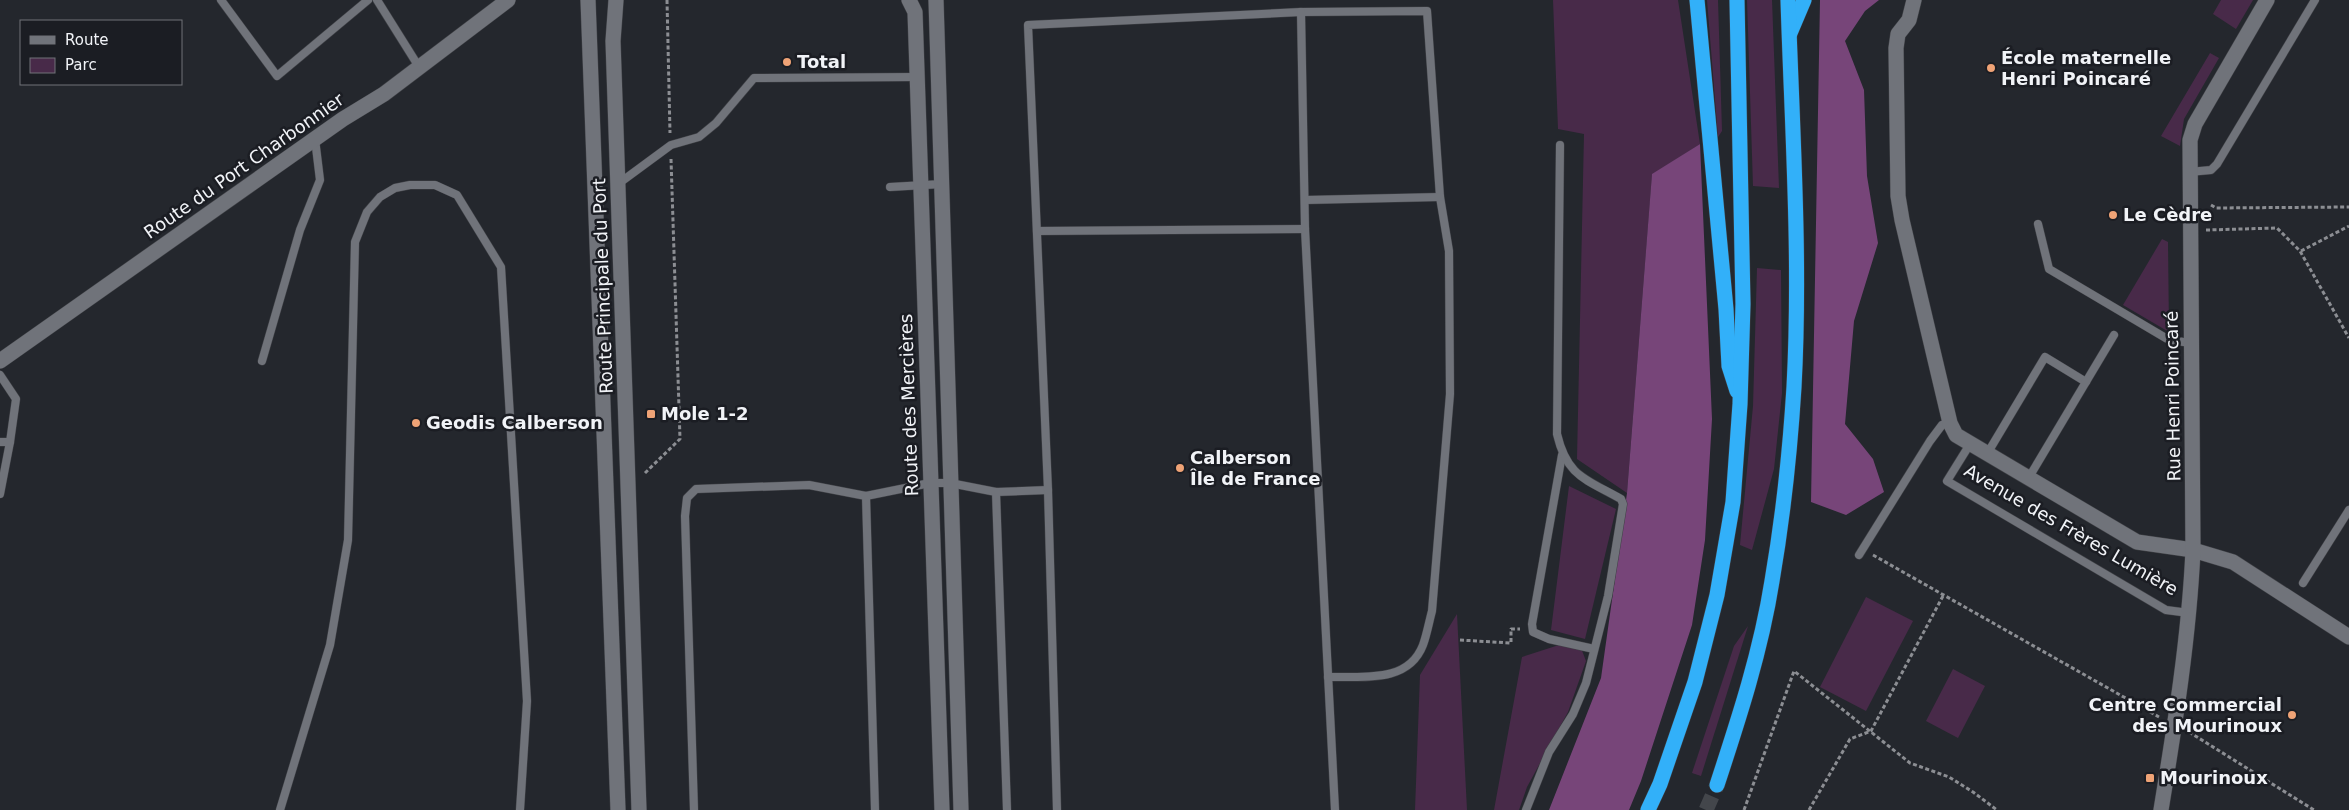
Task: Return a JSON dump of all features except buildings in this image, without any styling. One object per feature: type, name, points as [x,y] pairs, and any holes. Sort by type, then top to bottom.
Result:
[{"type":"highway","points":[[1697,0],[1726,309],[1729,366],[1740,404]]},
{"type":"highway","points":[[1648,810],[1660,784],[1695,682],[1717,595],[1733,502],[1740,404],[1743,304],[1736,0]]},
{"type":"highway","points":[[1717,785],[1757,653],[1772,583],[1786,480],[1794,386],[1795,280],[1794,147],[1788,0]]},
{"type":"highway","points":[[1789,34],[1804,0]]},
{"type":"street","name":"Route du Port Charbonnier","points":[[0,361],[316,139],[384,94],[508,0]]},
{"type":"street","name":"Route Principale du Port","points":[[588,0],[618,810]]},
{"type":"street","name":"Route Principale du Port","points":[[616,0],[613,41],[639,810]]},
{"type":"street","name":"Route des Mercières","points":[[909,0],[916,12],[942,810]]},
{"type":"street","points":[[936,0],[961,810]]},
{"type":"street","name":"Avenue des Frères Lumière","points":[[1914,0],[1909,20],[1898,34],[1896,48],[1898,196],[1950,422],[1956,435],[2137,542],[2193,550],[2233,562],[2349,637]]},
{"type":"street","name":"Rue Henri Poincaré","points":[[2161,810],[2175,726],[2189,613],[2193,550],[2190,140],[2195,124],[2267,0]]},
{"type":"lane","points":[[221,0],[277,76],[368,0]]},
{"type":"lane","points":[[377,0],[419,67]]},
{"type":"lane","points":[[2189,172],[2211,170],[2217,164],[2315,0]]},
{"type":"lane","points":[[1057,810],[1048,490],[1028,25],[1301,12],[1427,11],[1440,197],[1449,251],[1450,394],[1432,611],[1423,646],[1410,664],[1388,676],[1328,676]]},
{"type":"lane","points":[[1301,12],[1305,229],[1335,810]]},
{"type":"lane","points":[[618,184],[671,144],[699,137],[716,123],[754,78],[917,77]]},
{"type":"lane","points":[[262,361],[300,230],[320,180],[316,139]]},
{"type":"lane","points":[[1526,810],[1549,752],[1574,714],[1586,683],[1608,596],[1623,504],[1621,499],[1575,473],[1562,455],[1557,434],[1560,145]]},
{"type":"lane","points":[[280,810],[330,645],[348,540],[355,242],[367,212],[380,197],[395,188],[423,183],[444,187],[457,195],[501,267],[527,701],[520,810]]},
{"type":"lane","points":[[890,187],[942,184]]},
{"type":"lane","points":[[1305,200],[1440,197]]},
{"type":"lane","points":[[2038,224],[2048,270],[2169,340],[2191,343]]},
{"type":"lane","points":[[1037,231],[1305,229]]},
{"type":"lane","name":"Avenue des Frères Lumière","points":[[2028,478],[2114,335]]},
{"type":"lane","points":[[1987,454],[2045,358],[2086,382]]},
{"type":"lane","points":[[0,375],[16,399],[0,494]]},
{"type":"lane","points":[[1859,556],[1930,441],[1942,425],[1950,422]]},
{"type":"lane","points":[[0,442],[10,442]]},
{"type":"lane","name":"Avenue des Frères Lumière","points":[[1970,444],[1947,482],[2166,610],[2189,613]]},
{"type":"lane","points":[[1562,455],[1532,624],[1533,632],[1549,639],[1594,649]]},
{"type":"lane","points":[[694,810],[685,516],[687,498],[696,488],[809,485],[866,496],[930,483],[950,483],[996,492],[1048,490]]},
{"type":"lane","points":[[996,492],[1007,810]]},
{"type":"lane","points":[[866,496],[876,810]]},
{"type":"lane","points":[[2303,583],[2349,510]]},
{"type":"path","points":[[643,474],[680,439],[667,0]]},
{"type":"path","points":[[2210,205],[2216,208],[2349,208]]},
{"type":"path","points":[[2300,251],[2349,226]]},
{"type":"path","points":[[2201,230],[2277,228],[2300,251],[2349,338]]},
{"type":"path","points":[[1859,556],[1875,555],[2175,726],[2198,735],[2314,810]]},
{"type":"path","points":[[1809,810],[1850,739],[1871,732],[1944,594]]},
{"type":"path","points":[[1460,640],[1511,643],[1510,629],[1518,628],[1533,632]]},
{"type":"path","points":[[1744,810],[1794,671],[1910,763],[1949,777],[1997,810]]},
{"type":"green space","points":[[1553,0],[1678,0],[1700,144],[1652,175],[1627,493],[1577,459],[1584,134],[1558,129]]},
{"type":"green space","points":[[1707,0],[1718,0],[1722,131],[1718,137]]},
{"type":"green space","points":[[1747,0],[1772,0],[1779,188],[1753,186]]},
{"type":"green space","points":[[2221,0],[2253,0],[2236,29],[2213,14]]},
{"type":"green space","points":[[2210,53],[2219,58],[2184,119],[2180,146],[2161,136]]},
{"type":"green space","points":[[2162,239],[2168,242],[2169,332],[2123,305]]},
{"type":"green space","points":[[1757,268],[1781,270],[1782,393],[1774,469],[1752,550],[1740,545],[1753,406]]},
{"type":"green space","points":[[1569,486],[1616,509],[1585,639],[1551,630]]},
{"type":"green space","points":[[1866,597],[1913,621],[1866,711],[1820,687]]},
{"type":"green space","points":[[1457,614],[1467,810],[1415,810],[1420,675]]},
{"type":"green space","points":[[1748,626],[1701,776],[1692,773],[1734,646]]},
{"type":"green space","points":[[1559,645],[1581,648],[1586,661],[1568,712],[1527,787],[1519,810],[1494,810],[1522,657]]},
{"type":"green space","points":[[1953,669],[1985,686],[1958,738],[1926,721]]},
{"type":"shaded area","points":[[1820,0],[1879,0],[1865,11],[1845,41],[1864,90],[1867,176],[1878,243],[1854,321],[1845,424],[1873,459],[1884,492],[1846,515],[1811,502]]},
{"type":"shaded area","points":[[1700,144],[1712,419],[1705,540],[1692,625],[1641,781],[1629,810],[1549,810],[1601,678],[1627,493],[1652,174]]},
{"type":"tunnel","points":[[1706,810],[1717,785]]},
{"type":"place","name":"Total","points":[[787,62]]},
{"type":"place","name":"École maternelle Henri Poincaré","points":[[1991,68]]},
{"type":"place","name":"Le Cèdre","points":[[2113,215]]},
{"type":"place","name":"Mole 1-2","points":[[651,414]]},
{"type":"place","name":"Geodis Calberson","points":[[416,423]]},
{"type":"place","name":"Calberson Île de France","points":[[1180,468]]},
{"type":"place","name":"Centre Commercial des Mourinoux","points":[[2292,715]]},
{"type":"place","name":"Mourinoux","points":[[2150,778]]}]
